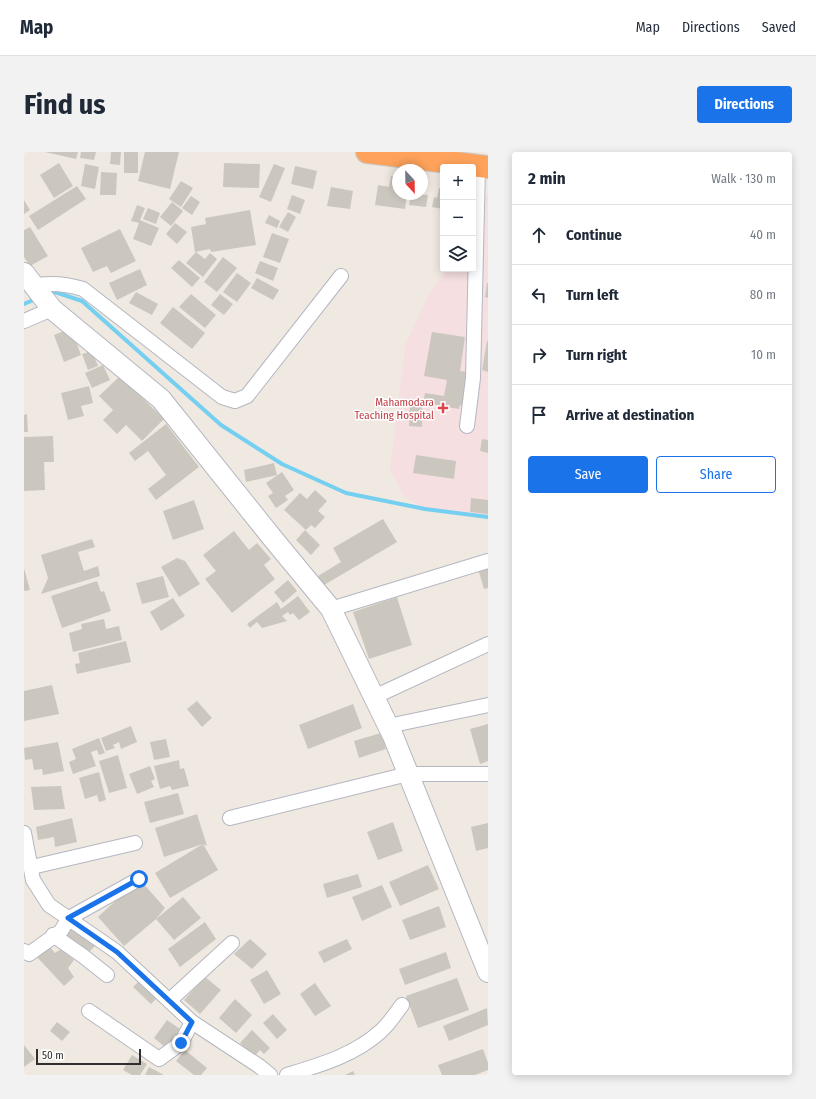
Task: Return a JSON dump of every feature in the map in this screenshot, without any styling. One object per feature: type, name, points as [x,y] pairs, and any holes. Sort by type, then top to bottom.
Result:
[{"type":"highway","points":[[367,152],[481,160]]},
{"type":"street","points":[[467,426],[473,378],[481,160]]},
{"type":"street","points":[[24,321],[38,292],[46,283],[65,284],[83,290],[222,397],[235,401],[247,396],[341,276]]},
{"type":"street","points":[[38,292],[162,399],[331,609],[388,726],[488,972]]},
{"type":"street","points":[[331,609],[488,561]]},
{"type":"street","points":[[374,697],[488,644]]},
{"type":"street","points":[[388,726],[488,705]]},
{"type":"street","points":[[230,818],[408,774],[487,774]]},
{"type":"street","points":[[24,833],[32,867],[33,880],[49,905],[117,952],[192,1022],[261,1072]]},
{"type":"street","points":[[32,867],[134,843]]},
{"type":"street","points":[[24,951],[29,954],[53,935],[61,931],[68,918],[139,879]]},
{"type":"street","points":[[53,935],[83,956],[107,976]]},
{"type":"street","points":[[170,1000],[232,943]]},
{"type":"street","points":[[287,1075],[318,1066],[347,1054],[381,1031],[402,1005]]},
{"type":"street","points":[[89,1012],[159,1059],[181,1043],[192,1022]]},
{"type":"shaded area","name":"Mahamodara Teaching Hospital","points":[[477,194],[488,195],[488,516],[473,516],[425,509],[405,497],[390,470],[405,346],[429,294],[445,272],[476,272]]},
{"type":"building","points":[[45,152],[78,152],[76,159]]},
{"type":"building","points":[[81,152],[96,152],[94,160],[80,158]]},
{"type":"building","points":[[111,152],[121,152],[120,165],[110,164]]},
{"type":"building","points":[[124,152],[138,152],[138,173],[124,173]]},
{"type":"building","points":[[145,152],[179,152],[170,189],[138,181]]},
{"type":"building","points":[[59,163],[73,186],[54,198],[40,175]]},
{"type":"building","points":[[224,163],[260,164],[259,188],[223,187]]},
{"type":"building","points":[[85,164],[99,167],[95,189],[81,186]]},
{"type":"building","points":[[274,164],[285,168],[271,202],[259,197]]},
{"type":"building","points":[[295,166],[317,171],[313,189],[291,184]]},
{"type":"building","points":[[101,172],[117,173],[116,195],[100,195]]},
{"type":"building","points":[[392,176],[392,200],[406,200],[405,209],[375,205],[378,185],[389,187]]},
{"type":"building","points":[[181,181],[193,188],[181,207],[169,199]]},
{"type":"building","points":[[77,186],[86,199],[38,230],[29,216]]},
{"type":"building","points":[[331,187],[353,191],[350,209],[327,206]]},
{"type":"building","points":[[440,188],[440,208],[432,207],[434,197],[437,198]]},
{"type":"building","points":[[292,195],[305,200],[300,214],[287,209]]},
{"type":"building","points":[[191,196],[200,202],[192,215],[182,208]]},
{"type":"building","points":[[24,200],[30,210],[24,214]]},
{"type":"building","points":[[410,200],[427,200],[426,207],[409,205]]},
{"type":"building","points":[[172,202],[183,211],[171,226],[160,217]]},
{"type":"building","points":[[137,205],[145,208],[140,220],[159,228],[151,246],[133,239],[139,223],[131,221]]},
{"type":"building","points":[[148,208],[160,213],[156,224],[143,219]]},
{"type":"building","points":[[250,210],[256,245],[211,252],[210,249],[195,252],[191,227],[206,224],[205,218]]},
{"type":"building","points":[[288,212],[296,217],[288,232],[279,227]]},
{"type":"building","points":[[269,215],[280,221],[277,228],[265,223]]},
{"type":"building","points":[[175,223],[187,232],[177,244],[166,234]]},
{"type":"building","points":[[30,227],[48,256],[30,266],[24,257],[24,230]]},
{"type":"building","points":[[120,229],[136,261],[111,273],[107,266],[93,272],[81,248]]},
{"type":"building","points":[[272,233],[289,239],[280,263],[263,257]]},
{"type":"building","points":[[196,252],[205,259],[210,253],[217,259],[203,277],[186,263]]},
{"type":"building","points":[[223,257],[237,268],[217,292],[204,282]]},
{"type":"building","points":[[179,260],[200,278],[192,287],[171,268]]},
{"type":"building","points":[[260,261],[278,268],[273,281],[255,273]]},
{"type":"building","points":[[140,269],[147,285],[117,300],[109,283]]},
{"type":"building","points":[[237,273],[251,283],[237,302],[223,292]]},
{"type":"building","points":[[257,278],[279,290],[273,300],[251,288]]},
{"type":"building","points":[[488,283],[488,298],[485,297]]},
{"type":"building","points":[[136,292],[158,304],[152,315],[129,303]]},
{"type":"building","points":[[191,294],[216,315],[205,328],[179,307]]},
{"type":"building","points":[[220,294],[233,304],[224,315],[211,305]]},
{"type":"building","points":[[173,307],[205,333],[192,349],[160,323]]},
{"type":"building","points":[[71,328],[81,355],[64,362],[54,335]]},
{"type":"building","points":[[432,332],[465,337],[460,371],[469,372],[463,406],[460,405],[459,409],[423,403],[425,393],[444,396],[447,380],[424,376]]},
{"type":"building","points":[[488,341],[488,372],[482,370]]},
{"type":"building","points":[[92,351],[98,366],[88,370],[82,354]]},
{"type":"building","points":[[103,365],[110,380],[92,388],[85,373]]},
{"type":"building","points":[[120,376],[164,419],[142,441],[126,425],[117,434],[103,420],[113,410],[99,396]]},
{"type":"building","points":[[89,386],[93,403],[81,406],[84,416],[68,420],[61,393]]},
{"type":"building","points":[[410,401],[422,402],[422,427],[409,426]]},
{"type":"building","points":[[27,414],[28,432],[24,432],[24,415]]},
{"type":"building","points":[[166,424],[199,467],[156,500],[148,489],[166,475],[148,451],[135,461],[129,453]]},
{"type":"building","points":[[53,436],[54,462],[44,462],[45,490],[24,491],[24,437]]},
{"type":"building","points":[[482,439],[488,440],[488,453],[480,451]]},
{"type":"building","points":[[416,455],[456,461],[454,479],[413,473]]},
{"type":"building","points":[[274,463],[277,475],[246,482],[244,470]]},
{"type":"building","points":[[282,472],[294,490],[285,496],[288,500],[276,508],[268,496],[273,493],[266,483]]},
{"type":"building","points":[[315,490],[327,501],[318,511],[325,517],[315,528],[311,525],[306,530],[284,510],[300,493],[307,499]]},
{"type":"building","points":[[471,498],[488,500],[488,514],[470,512]]},
{"type":"building","points":[[194,500],[204,529],[173,540],[163,511]]},
{"type":"building","points":[[383,519],[397,542],[324,585],[318,576],[341,562],[333,548]]},
{"type":"building","points":[[305,530],[320,545],[311,555],[296,540]]},
{"type":"building","points":[[234,531],[249,550],[257,543],[271,559],[264,565],[275,579],[232,613],[205,579],[216,571],[203,555]]},
{"type":"building","points":[[92,539],[95,547],[78,552],[84,571],[98,566],[100,576],[41,594],[48,578],[41,555]]},
{"type":"building","points":[[177,558],[185,561],[200,584],[179,597],[161,567]]},
{"type":"building","points":[[488,566],[488,588],[484,589],[478,569]]},
{"type":"building","points":[[24,568],[30,590],[24,591]]},
{"type":"building","points":[[163,576],[169,597],[142,604],[136,583]]},
{"type":"building","points":[[288,580],[297,591],[283,603],[274,592]]},
{"type":"building","points":[[97,581],[101,592],[104,591],[111,611],[62,628],[51,596]]},
{"type":"building","points":[[298,596],[310,612],[299,620],[293,613],[290,615],[288,612],[282,616],[287,621],[262,628],[257,622],[250,628],[247,624],[277,602],[281,609]]},
{"type":"building","points":[[397,597],[412,645],[369,659],[353,612]]},
{"type":"building","points":[[173,598],[185,616],[161,631],[150,612]]},
{"type":"building","points":[[104,619],[106,629],[119,626],[122,640],[73,652],[69,633],[82,629],[81,624]]},
{"type":"building","points":[[126,641],[131,662],[77,674],[75,664],[80,663],[78,653]]},
{"type":"building","points":[[52,685],[59,714],[24,721],[24,691]]},
{"type":"building","points":[[197,701],[212,718],[202,727],[187,709]]},
{"type":"building","points":[[353,704],[362,728],[308,749],[299,725]]},
{"type":"building","points":[[488,724],[488,761],[480,764],[470,729]]},
{"type":"building","points":[[131,726],[137,742],[121,749],[119,742],[113,745],[115,748],[106,751],[101,738]]},
{"type":"building","points":[[381,733],[386,749],[359,758],[354,741]]},
{"type":"building","points":[[99,738],[105,753],[99,755],[97,750],[91,752],[96,766],[73,774],[69,762],[76,759],[72,749]]},
{"type":"building","points":[[166,739],[170,757],[154,760],[150,742]]},
{"type":"building","points":[[58,742],[64,771],[43,775],[42,769],[34,770],[32,759],[25,760],[24,748]]},
{"type":"building","points":[[118,755],[127,788],[109,793],[99,761]]},
{"type":"building","points":[[179,760],[180,769],[184,768],[189,786],[172,790],[170,786],[160,789],[154,766]]},
{"type":"building","points":[[150,766],[155,779],[151,781],[154,787],[137,794],[129,774]]},
{"type":"building","points":[[99,772],[106,800],[99,802],[97,795],[85,799],[79,778]]},
{"type":"building","points":[[61,786],[65,809],[34,810],[31,787]]},
{"type":"building","points":[[178,793],[184,814],[150,823],[144,802]]},
{"type":"building","points":[[197,814],[207,846],[203,844],[164,857],[155,828]]},
{"type":"building","points":[[72,818],[77,842],[55,847],[54,837],[38,840],[36,827]]},
{"type":"building","points":[[393,822],[403,851],[378,860],[367,832]]},
{"type":"building","points":[[488,823],[488,848],[476,851],[471,827]]},
{"type":"building","points":[[203,844],[218,870],[170,898],[155,873]]},
{"type":"building","points":[[428,865],[439,889],[400,906],[389,882]]},
{"type":"building","points":[[358,874],[362,887],[327,898],[323,884]]},
{"type":"building","points":[[139,879],[165,908],[156,919],[124,946],[98,917]]},
{"type":"building","points":[[382,885],[392,907],[362,921],[352,897]]},
{"type":"building","points":[[183,897],[201,918],[174,940],[156,919]]},
{"type":"building","points":[[439,906],[446,927],[410,940],[402,920]]},
{"type":"building","points":[[205,922],[216,939],[180,967],[168,949]]},
{"type":"building","points":[[73,926],[97,944],[89,952],[66,936]]},
{"type":"building","points":[[250,939],[267,954],[252,969],[234,954]]},
{"type":"building","points":[[347,939],[352,949],[324,963],[318,952]]},
{"type":"building","points":[[48,945],[55,953],[61,949],[74,960],[68,968],[74,977],[64,986],[36,956]]},
{"type":"building","points":[[446,952],[451,968],[405,985],[399,969]]},
{"type":"building","points":[[267,970],[281,994],[264,1004],[250,980]]},
{"type":"building","points":[[205,977],[221,990],[200,1014],[184,1000]]},
{"type":"building","points":[[142,978],[159,996],[151,1004],[133,987]]},
{"type":"building","points":[[457,978],[469,1010],[418,1028],[406,996]]},
{"type":"building","points":[[315,983],[331,1006],[315,1016],[300,994]]},
{"type":"building","points":[[235,999],[252,1015],[236,1033],[219,1018]]},
{"type":"building","points":[[487,1008],[488,1025],[449,1041],[443,1026]]},
{"type":"building","points":[[273,1014],[287,1030],[277,1039],[263,1023]]},
{"type":"building","points":[[167,1020],[180,1029],[166,1048],[154,1038]]},
{"type":"building","points":[[57,1022],[70,1032],[62,1041],[50,1031]]},
{"type":"building","points":[[252,1030],[270,1048],[264,1054],[260,1050],[254,1057],[240,1043]]},
{"type":"building","points":[[24,1045],[35,1059],[24,1067]]},
{"type":"building","points":[[483,1049],[488,1063],[488,1070],[475,1075],[442,1075],[438,1065]]},
{"type":"building","points":[[185,1050],[207,1068],[201,1075],[194,1075],[176,1061]]},
{"type":"building","points":[[132,1055],[147,1064],[140,1075],[132,1075],[123,1070]]},
{"type":"building","points":[[149,1067],[164,1075],[145,1075]]},
{"type":"building","points":[[353,1071],[355,1075],[345,1075]]},
{"type":"waterway","points":[[48,293],[52,291],[82,301],[221,425],[282,464],[346,493],[425,509],[488,517]]},
{"type":"waterway","points":[[24,304],[36,299]]},
{"type":"place","name":"Mahamodara Teaching Hospital","points":[[443,408]]},
{"type":"route","points":[[139,879],[68,918],[117,952],[192,1022],[181,1043]]}]
